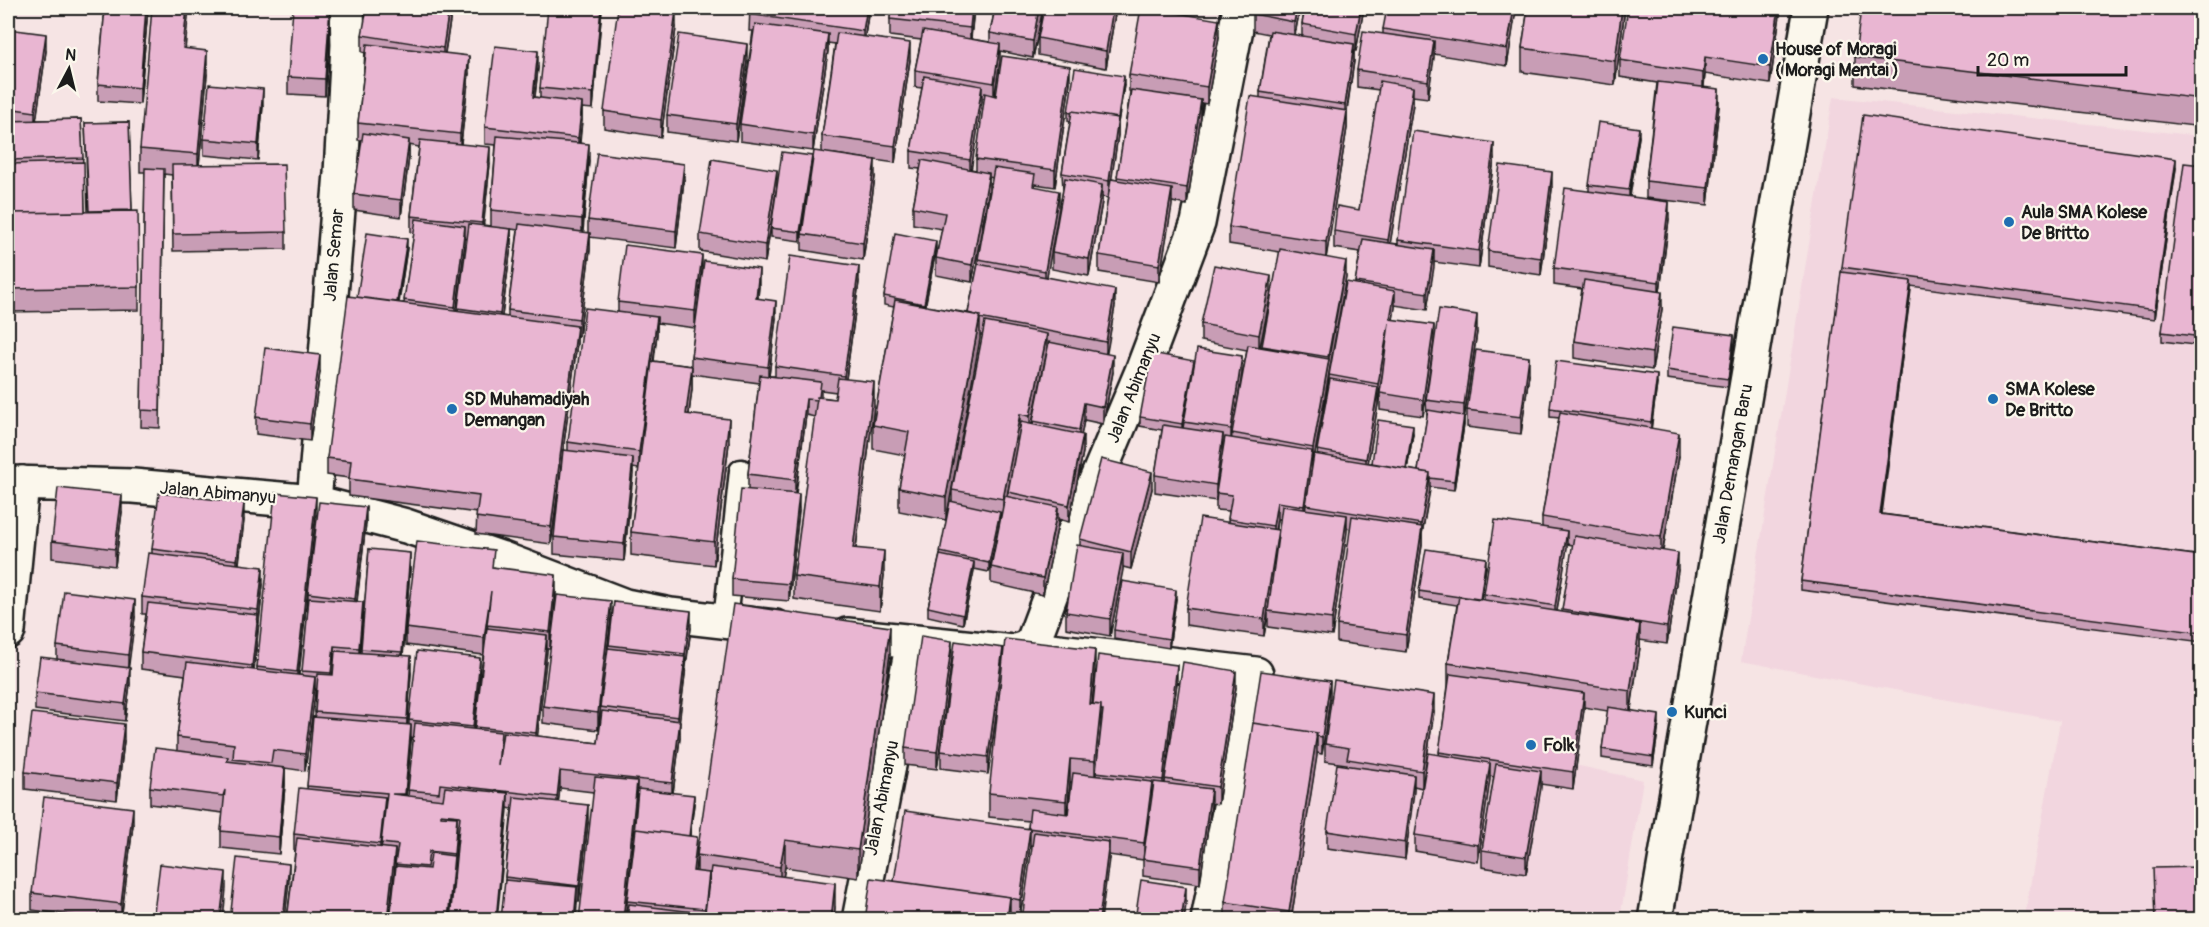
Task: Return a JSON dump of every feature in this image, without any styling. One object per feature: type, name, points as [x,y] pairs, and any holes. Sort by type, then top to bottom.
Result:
[{"type":"street","name":"Jalan Semar","points":[[314,502],[341,173],[348,45],[347,8]]},
{"type":"street","name":"Jalan Abimanyu","points":[[15,483],[133,486],[314,502],[406,526],[500,558],[625,606],[670,615],[913,642],[1013,652],[1028,647],[1034,639],[1071,540],[1141,374],[1198,223],[1240,8]]},
{"type":"street","name":"Jalan Demangan Baru","points":[[1655,920],[1811,8]]},
{"type":"street","points":[[8,631],[15,483]]},
{"type":"street","name":"Jalan Abimanyu","points":[[859,920],[913,642]]},
{"type":"street","points":[[1028,647],[1256,674],[1208,920]]},
{"type":"lane","points":[[725,621],[741,471]]},
{"type":"shaded area","name":"SMA Kolese De Britto","points":[[1833,97],[2201,136],[2201,919],[2024,919],[2060,721],[1741,661]]},
{"type":"shaded area","points":[[1262,696],[1643,780],[1620,919],[1219,920]]},
{"type":"building","points":[[105,8],[146,8],[140,88],[98,84]]},
{"type":"building","points":[[152,8],[187,8],[183,48],[207,51],[198,154],[140,149]]},
{"type":"building","points":[[293,8],[330,8],[325,79],[288,77]]},
{"type":"building","points":[[367,8],[449,8],[443,48],[362,35]]},
{"type":"building","points":[[548,8],[601,8],[593,93],[540,88]]},
{"type":"building","points":[[618,8],[676,11],[661,120],[604,111]]},
{"type":"building","points":[[750,8],[867,8],[863,31],[749,14]]},
{"type":"building","points":[[891,8],[972,8],[970,28],[890,19]]},
{"type":"building","points":[[995,8],[1039,8],[1033,41],[990,33]]},
{"type":"building","points":[[1044,8],[1113,8],[1106,51],[1038,38]]},
{"type":"building","points":[[1141,8],[1219,20],[1207,87],[1129,75]]},
{"type":"building","points":[[1255,8],[1297,8],[1294,22],[1253,14]]},
{"type":"building","points":[[1305,8],[1361,8],[1356,34],[1302,24]]},
{"type":"building","points":[[1387,8],[1514,8],[1507,49],[1383,29]]},
{"type":"building","points":[[1528,8],[1622,8],[1615,61],[1522,48]]},
{"type":"building","points":[[1628,8],[1779,8],[1770,67],[1705,57],[1703,73],[1620,60]]},
{"type":"building","points":[[1861,8],[2202,8],[2202,99],[1855,57]]},
{"type":"building","points":[[755,24],[828,34],[813,135],[740,124]]},
{"type":"building","points":[[8,29],[46,34],[35,112],[8,108]]},
{"type":"building","points":[[923,31],[1000,44],[994,83],[915,70]]},
{"type":"building","points":[[1270,31],[1354,44],[1345,105],[1260,92]]},
{"type":"building","points":[[1363,31],[1434,41],[1428,81],[1357,70]]},
{"type":"building","points":[[837,33],[910,43],[895,146],[822,136]]},
{"type":"building","points":[[679,34],[747,44],[736,124],[667,115]]},
{"type":"building","points":[[367,44],[469,56],[460,134],[358,123]]},
{"type":"building","points":[[495,46],[538,51],[533,97],[582,103],[578,138],[485,127]]},
{"type":"building","points":[[1002,56],[1070,66],[1055,170],[976,159],[985,93],[996,96]]},
{"type":"building","points":[[1075,68],[1124,76],[1118,118],[1068,112]]},
{"type":"building","points":[[924,76],[982,86],[970,160],[911,151]]},
{"type":"building","points":[[1380,81],[1413,87],[1388,240],[1334,231],[1337,206],[1359,210]]},
{"type":"building","points":[[1658,82],[1719,89],[1708,188],[1646,181]]},
{"type":"building","points":[[209,84],[263,89],[258,144],[204,139]]},
{"type":"building","points":[[1131,90],[1201,100],[1187,188],[1117,177]]},
{"type":"building","points":[[1250,96],[1347,111],[1326,242],[1229,227]]},
{"type":"building","points":[[1072,111],[1118,118],[1109,181],[1062,173]]},
{"type":"building","name":"Aula SMA Kolese De Britto","points":[[1863,115],[2176,159],[2155,310],[1842,267]]},
{"type":"building","points":[[81,119],[83,158],[8,160],[8,121]]},
{"type":"building","points":[[129,122],[132,210],[89,211],[85,123]]},
{"type":"building","points":[[1598,122],[1639,128],[1629,190],[1589,185]]},
{"type":"building","points":[[1413,131],[1494,143],[1479,251],[1398,240]]},
{"type":"building","points":[[363,133],[409,140],[401,200],[354,194]]},
{"type":"building","points":[[497,136],[589,144],[582,219],[491,210]]},
{"type":"building","points":[[420,140],[490,147],[482,223],[411,216]]},
{"type":"building","points":[[814,151],[875,160],[863,243],[802,234]]},
{"type":"building","points":[[782,152],[812,156],[800,232],[771,228]]},
{"type":"building","points":[[597,153],[684,164],[676,231],[588,220]]},
{"type":"building","points":[[712,159],[777,170],[765,245],[700,234]]},
{"type":"building","points":[[922,160],[989,173],[972,265],[936,258],[945,213],[913,207]]},
{"type":"building","points":[[84,162],[85,212],[8,213],[8,164]]},
{"type":"building","points":[[2184,163],[2202,165],[2202,337],[2162,332]]},
{"type":"building","points":[[284,164],[286,232],[173,234],[172,165]]},
{"type":"building","points":[[1500,165],[1552,172],[1541,258],[1488,251]]},
{"type":"building","points":[[145,168],[164,169],[160,411],[141,410]]},
{"type":"building","points":[[994,168],[1035,174],[1033,186],[1059,191],[1045,271],[978,259]]},
{"type":"building","points":[[1065,178],[1102,185],[1089,259],[1052,252]]},
{"type":"building","points":[[1111,179],[1172,189],[1159,265],[1099,255]]},
{"type":"building","points":[[1565,188],[1669,202],[1659,282],[1554,268]]},
{"type":"building","points":[[138,211],[139,287],[8,289],[8,213]]},
{"type":"building","points":[[416,219],[465,226],[455,307],[404,300]]},
{"type":"building","points":[[469,224],[511,229],[500,314],[458,308]]},
{"type":"building","points":[[519,224],[590,233],[579,319],[508,310]]},
{"type":"building","points":[[367,233],[407,239],[397,302],[357,297]]},
{"type":"building","points":[[895,233],[936,241],[924,304],[884,296]]},
{"type":"building","points":[[1363,239],[1434,250],[1427,293],[1355,282]]},
{"type":"building","points":[[625,245],[702,255],[695,311],[618,302]]},
{"type":"building","points":[[1280,249],[1346,261],[1328,357],[1262,346]]},
{"type":"building","points":[[790,256],[859,266],[844,376],[775,366]]},
{"type":"building","points":[[704,261],[759,269],[756,298],[776,301],[768,367],[691,357]]},
{"type":"building","points":[[978,264],[1115,290],[1106,342],[979,318],[980,316],[968,313]]},
{"type":"building","points":[[1214,265],[1271,276],[1259,335],[1201,324]]},
{"type":"building","points":[[1841,272],[1911,281],[1880,514],[2202,556],[2202,633],[1801,581]]},
{"type":"building","points":[[1584,280],[1662,292],[1652,353],[1574,341]]},
{"type":"building","points":[[1346,282],[1395,291],[1390,319],[1434,325],[1423,400],[1380,393],[1389,323],[1378,384],[1329,375]]},
{"type":"building","name":"SD Muhamadiyah Demangan","points":[[348,296],[577,326],[551,527],[476,517],[479,496],[349,479],[351,461],[327,458]]},
{"type":"building","points":[[895,300],[980,316],[946,497],[899,488],[909,432],[873,425]]},
{"type":"building","points":[[585,308],[657,317],[639,452],[568,442]]},
{"type":"building","points":[[1439,309],[1477,315],[1464,405],[1426,400]]},
{"type":"building","points":[[985,322],[1047,334],[1030,416],[1020,414],[1003,499],[952,490]]},
{"type":"building","points":[[1673,327],[1734,335],[1728,379],[1667,370]]},
{"type":"building","points":[[1049,342],[1113,355],[1103,407],[1084,403],[1079,430],[1033,421]]},
{"type":"building","points":[[1248,345],[1329,359],[1313,448],[1232,433]]},
{"type":"building","points":[[265,348],[320,355],[310,424],[256,417]]},
{"type":"building","points":[[1197,349],[1242,356],[1231,429],[1184,422]]},
{"type":"building","points":[[1476,350],[1529,357],[1521,417],[1467,410]]},
{"type":"building","points":[[1152,353],[1194,361],[1182,424],[1140,417]]},
{"type":"building","points":[[652,361],[692,366],[686,414],[729,419],[714,542],[631,532]]},
{"type":"building","points":[[1556,361],[1657,375],[1651,422],[1550,408]]},
{"type":"building","points":[[760,375],[821,382],[817,400],[806,399],[795,480],[748,474]]},
{"type":"building","points":[[838,378],[874,382],[853,548],[884,551],[880,587],[794,576],[817,397],[835,399]]},
{"type":"building","points":[[1330,379],[1378,387],[1366,459],[1317,450]]},
{"type":"building","points":[[1428,410],[1464,416],[1454,481],[1430,478],[1430,473],[1418,471]]},
{"type":"building","points":[[1560,412],[1679,433],[1661,537],[1542,517]]},
{"type":"building","points":[[1378,420],[1413,425],[1406,469],[1372,463]]},
{"type":"building","points":[[1021,422],[1083,435],[1069,505],[1008,492]]},
{"type":"building","points":[[1163,425],[1223,434],[1216,485],[1155,475]]},
{"type":"building","points":[[1225,437],[1312,451],[1304,506],[1277,502],[1273,526],[1228,519],[1232,495],[1216,493]]},
{"type":"building","points":[[563,450],[633,458],[624,544],[554,537]]},
{"type":"building","points":[[1314,454],[1430,473],[1421,524],[1306,505]]},
{"type":"building","points":[[1101,459],[1152,472],[1131,552],[1080,539]]},
{"type":"building","points":[[58,488],[122,495],[115,549],[52,541]]},
{"type":"building","points":[[741,489],[799,494],[789,584],[732,579]]},
{"type":"building","points":[[159,493],[244,503],[237,560],[152,549]]},
{"type":"building","points":[[275,493],[316,497],[297,672],[257,667]]},
{"type":"building","points":[[1005,496],[1058,507],[1043,578],[991,567]]},
{"type":"building","points":[[950,501],[1000,512],[989,563],[940,552]]},
{"type":"building","points":[[319,502],[366,507],[355,599],[308,593]]},
{"type":"building","points":[[1282,506],[1347,515],[1332,619],[1268,611]]},
{"type":"building","points":[[1352,516],[1422,527],[1406,635],[1337,625]]},
{"type":"building","points":[[1200,518],[1278,530],[1264,619],[1186,608]]},
{"type":"building","points":[[1495,520],[1567,531],[1555,606],[1484,594]]},
{"type":"building","points":[[1574,536],[1678,553],[1667,627],[1562,610]]},
{"type":"building","points":[[417,541],[494,550],[492,567],[556,575],[550,632],[487,625],[491,591],[484,638],[406,628]]},
{"type":"building","points":[[1077,545],[1123,553],[1110,619],[1066,612]]},
{"type":"building","points":[[369,549],[410,553],[402,652],[361,649]]},
{"type":"building","points":[[1426,549],[1486,558],[1480,600],[1419,591]]},
{"type":"building","points":[[148,553],[263,567],[258,610],[142,597]]},
{"type":"building","points":[[940,555],[974,562],[963,615],[928,607]]},
{"type":"building","points":[[1122,581],[1176,590],[1169,639],[1114,630]]},
{"type":"building","points":[[64,591],[135,600],[128,655],[57,646]]},
{"type":"building","points":[[557,595],[611,601],[598,713],[543,706]]},
{"type":"building","points":[[1459,596],[1640,624],[1630,691],[1448,663]]},
{"type":"building","points":[[309,598],[363,602],[359,648],[334,646],[331,673],[302,671]]},
{"type":"building","points":[[614,602],[691,611],[685,654],[609,645]]},
{"type":"building","points":[[148,603],[258,615],[252,666],[141,652]]},
{"type":"building","points":[[733,604],[890,627],[858,850],[785,840],[780,867],[697,855]]},
{"type":"building","points":[[487,628],[547,635],[536,733],[475,727]]},
{"type":"building","points":[[921,636],[952,641],[937,752],[905,748]]},
{"type":"building","points":[[1005,639],[1095,649],[1090,704],[1101,705],[1095,761],[1070,759],[1066,801],[989,793]]},
{"type":"building","points":[[955,641],[1003,648],[988,757],[941,751]]},
{"type":"building","points":[[608,648],[685,657],[678,717],[600,707]]},
{"type":"building","points":[[335,651],[411,656],[407,719],[315,712],[318,674],[333,675]]},
{"type":"building","points":[[417,651],[480,658],[473,727],[409,720]]},
{"type":"building","points":[[1098,655],[1177,665],[1163,780],[1096,772],[1103,710],[1101,710],[1101,705],[1093,704]]},
{"type":"building","points":[[40,657],[130,668],[125,704],[35,693]]},
{"type":"building","points":[[187,662],[315,677],[305,754],[273,750],[271,763],[233,759],[234,744],[177,737]]},
{"type":"building","points":[[1183,662],[1236,671],[1218,787],[1165,779]]},
{"type":"building","points":[[1261,671],[1330,681],[1322,737],[1316,736],[1317,733],[1253,723]]},
{"type":"building","points":[[1450,674],[1584,693],[1573,772],[1439,752]]},
{"type":"building","points":[[1334,680],[1434,695],[1422,771],[1347,759],[1349,748],[1325,744]]},
{"type":"building","points":[[1608,707],[1659,715],[1653,757],[1602,749]]},
{"type":"building","points":[[602,711],[680,721],[672,783],[560,771],[557,797],[440,784],[439,793],[408,790],[415,723],[501,732],[498,766],[503,732],[598,743]]},
{"type":"building","points":[[32,713],[124,724],[117,783],[25,772]]},
{"type":"building","points":[[313,717],[411,725],[405,794],[392,794],[443,800],[445,787],[508,793],[496,920],[450,920],[460,816],[441,814],[441,816],[457,817],[454,854],[429,851],[427,867],[395,864],[398,845],[381,843],[387,793],[307,786]]},
{"type":"building","points":[[1253,723],[1317,733],[1289,912],[1225,902]]},
{"type":"building","points":[[155,748],[228,757],[227,761],[285,768],[279,837],[221,831],[225,790],[223,796],[150,787]]},
{"type":"building","points":[[1428,753],[1490,763],[1478,845],[1415,835]]},
{"type":"building","points":[[1337,764],[1414,775],[1405,843],[1327,831]]},
{"type":"building","points":[[1496,764],[1541,771],[1526,857],[1482,850]]},
{"type":"building","points":[[1073,773],[1152,782],[1144,843],[1028,828],[1030,809],[1068,814]]},
{"type":"building","points":[[595,777],[637,781],[623,920],[579,920]]},
{"type":"building","points":[[1154,782],[1211,789],[1200,867],[1143,859]]},
{"type":"building","points":[[299,788],[385,797],[380,844],[294,834]]},
{"type":"building","points":[[638,789],[694,795],[689,836],[636,829],[634,834]]},
{"type":"building","points":[[44,797],[133,808],[121,904],[32,893]]},
{"type":"building","points":[[514,797],[588,805],[579,886],[505,877]]},
{"type":"building","points":[[905,811],[1030,829],[1020,900],[894,881]]},
{"type":"building","points":[[636,829],[697,837],[693,871],[709,873],[705,909],[627,901]]},
{"type":"building","points":[[1034,832],[1109,842],[1099,920],[1022,920]]},
{"type":"building","points":[[297,838],[395,849],[387,920],[287,920]]},
{"type":"building","points":[[431,853],[454,856],[448,920],[390,920],[396,866],[429,869]]},
{"type":"building","points":[[237,858],[289,864],[283,920],[230,920]]},
{"type":"building","points":[[160,864],[226,872],[220,920],[153,920]]},
{"type":"building","points":[[711,867],[835,883],[831,920],[704,920]]},
{"type":"building","points":[[2202,867],[2202,920],[2155,920],[2153,868]]},
{"type":"building","points":[[871,878],[1010,897],[1007,920],[865,920]]},
{"type":"building","points":[[505,880],[577,887],[574,920],[501,920]]},
{"type":"building","points":[[1141,880],[1186,887],[1181,920],[1135,920]]},
{"type":"building","points":[[629,904],[700,913],[699,920],[627,920]]},
{"type":"place","name":"House of Moragi ( Moragi Mentai )","points":[[1763,59]]},
{"type":"place","name":"Aula SMA Kolese De Britto","points":[[2009,222]]},
{"type":"place","name":"SMA Kolese De Britto","points":[[1993,399]]},
{"type":"place","name":"SD Muhamadiyah Demangan","points":[[452,409]]},
{"type":"place","name":"Kunci","points":[[1672,712]]},
{"type":"place","name":"Folk","points":[[1531,745]]}]
